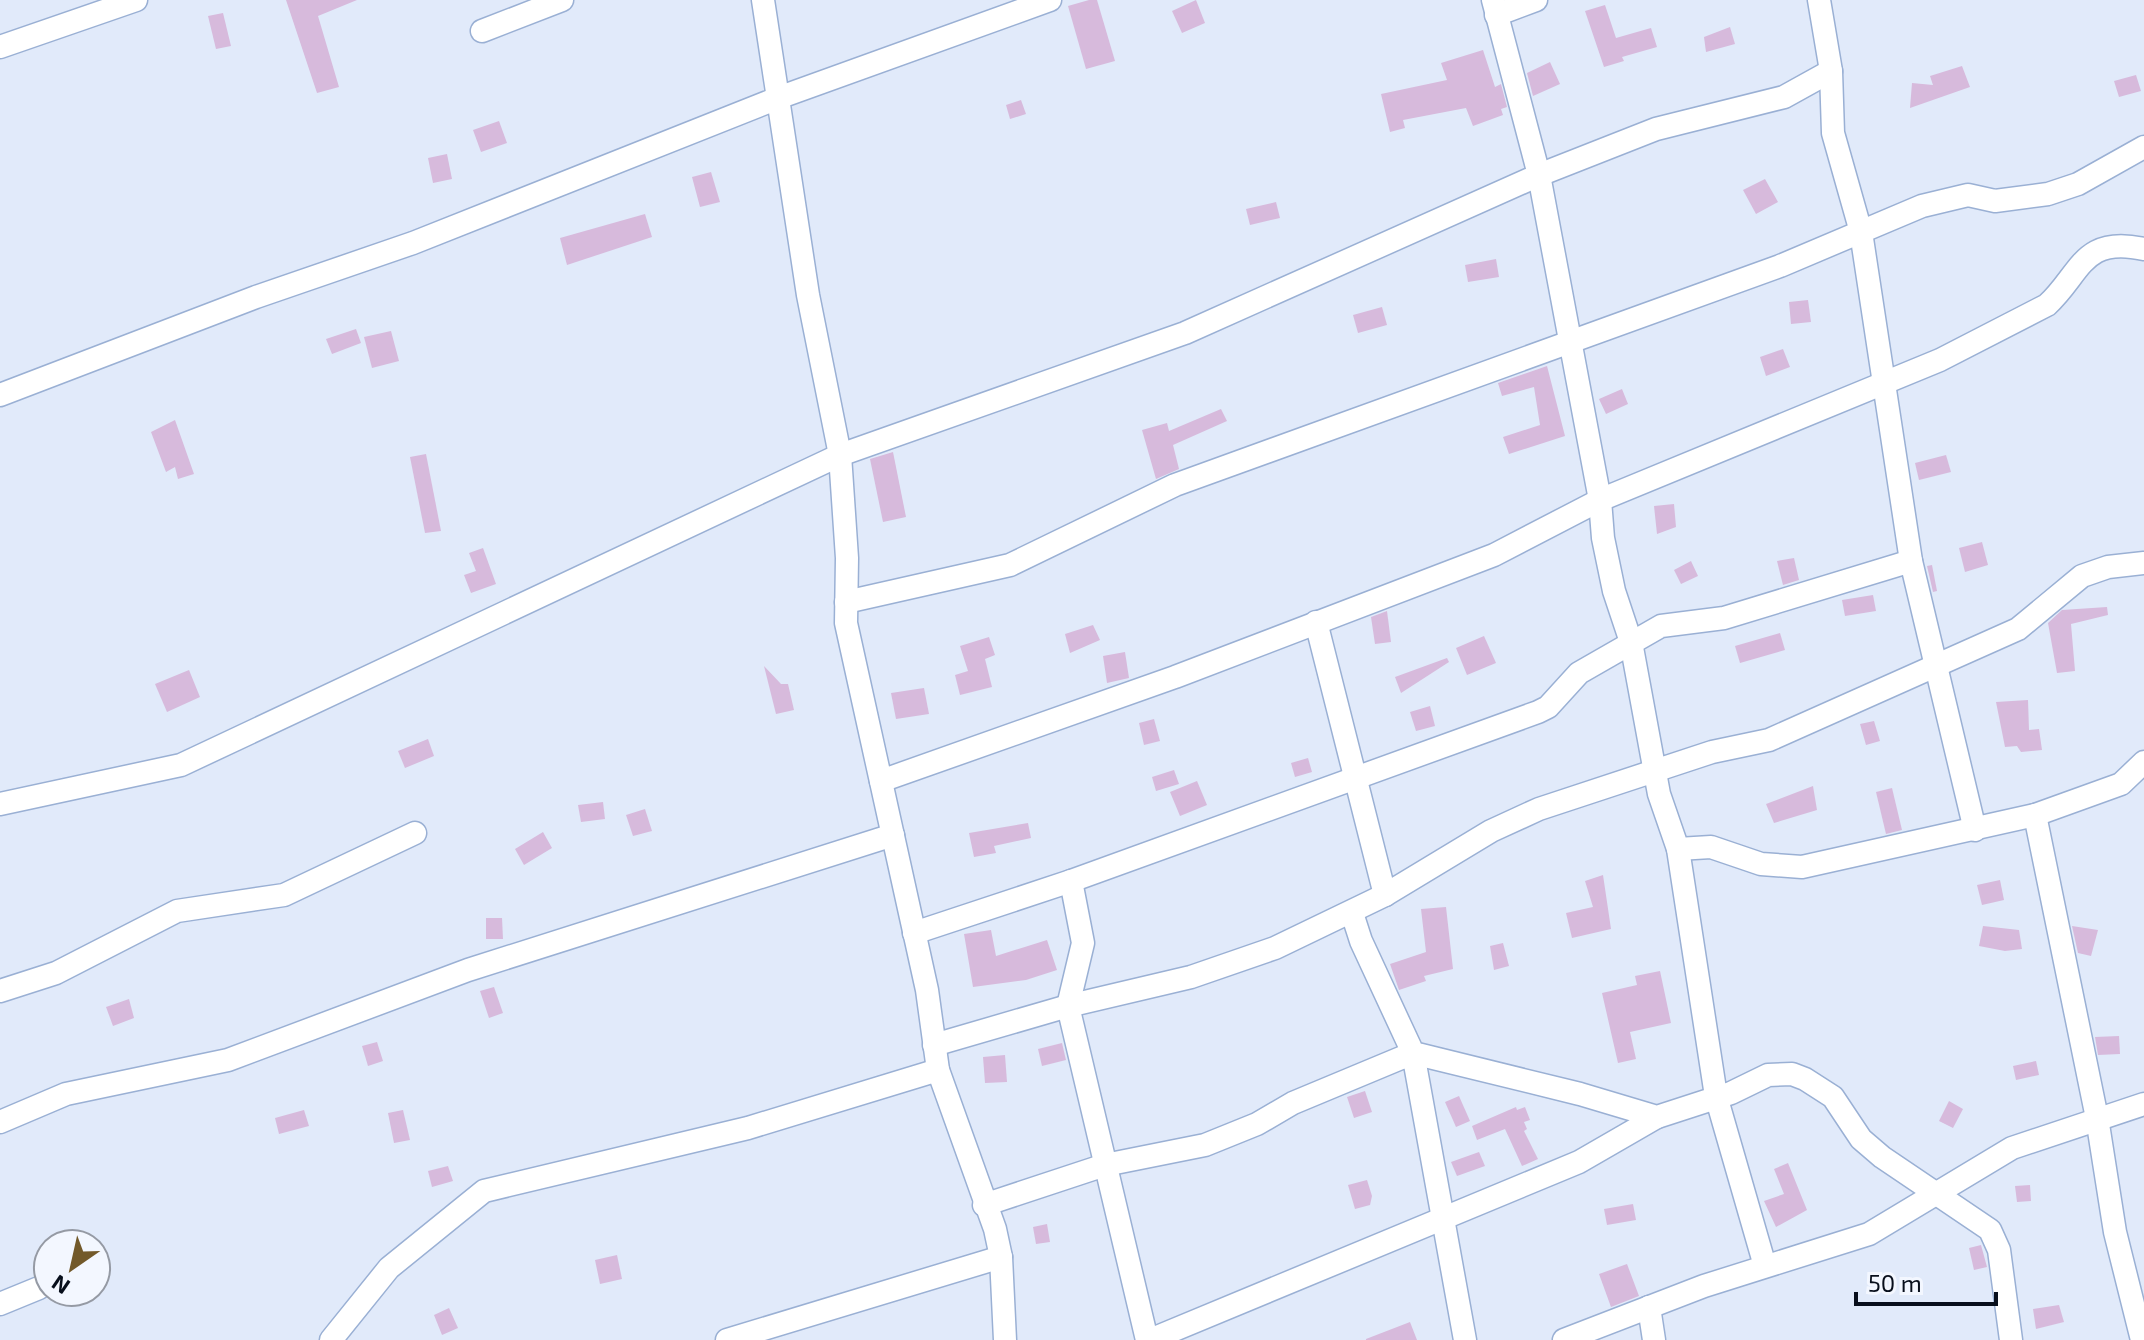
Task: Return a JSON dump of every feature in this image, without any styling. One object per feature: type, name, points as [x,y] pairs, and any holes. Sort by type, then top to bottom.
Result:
[{"type":"street","points":[[0,47],[136,0]]},
{"type":"street","points":[[482,31],[562,0]]},
{"type":"street","points":[[763,0],[808,295],[840,455],[846,623],[914,933],[938,1070],[995,1229],[1001,1257],[1005,1340]]},
{"type":"street","points":[[0,395],[256,297],[413,243],[778,98],[1050,0]]},
{"type":"street","points":[[1536,0],[1494,8],[1539,175],[1600,500],[1611,577],[1631,642],[1659,794],[1678,849],[1716,1096],[1765,1266]]},
{"type":"street","points":[[1819,0],[1831,71],[1833,133],[1861,232],[1911,561],[1975,830]]},
{"type":"street","points":[[0,804],[181,765],[840,455],[1185,333],[1539,175],[1656,129],[1784,97],[1831,71]]},
{"type":"street","points":[[846,602],[1010,565],[1175,485],[1780,266],[1951,197],[1968,195],[1995,201],[2023,200],[2048,194],[2078,184],[2144,147]]},
{"type":"street","points":[[881,781],[1175,677],[1494,555],[1600,500],[1940,360],[2047,305],[2058,295],[2079,262],[2089,256],[2124,245],[2144,249]]},
{"type":"street","points":[[914,933],[1071,881],[1548,707],[1579,673],[1661,626],[1724,618],[1911,561]]},
{"type":"street","points":[[934,1045],[1068,1006],[1191,977],[1275,948],[1352,913],[1491,831],[1539,809],[1712,752],[1769,740],[2030,622],[2082,576],[2108,567],[2144,563]]},
{"type":"street","points":[[1316,622],[1385,895]]},
{"type":"street","points":[[1678,849],[1711,847],[1761,864],[1802,867],[1881,847],[1919,844],[2035,815],[2121,784],[2144,762]]},
{"type":"street","points":[[2035,815],[2097,1118],[2115,1232],[2142,1340]]},
{"type":"street","points":[[0,991],[56,973],[177,911],[284,895],[415,833]]},
{"type":"street","points":[[0,1122],[66,1094],[228,1060],[468,970],[893,835]]},
{"type":"street","points":[[1071,881],[1083,943],[1068,1006],[1149,1340],[1579,1162],[1657,1117],[1768,1075],[1792,1074],[1833,1097],[1861,1139],[1935,1196],[1966,1212],[1990,1230],[1996,1239],[2011,1340]]},
{"type":"street","points":[[1352,913],[1361,941],[1413,1053],[1465,1340]]},
{"type":"street","points":[[984,1205],[1105,1165],[1205,1145],[1257,1124],[1293,1103],[1413,1053],[1453,1061],[1657,1117]]},
{"type":"street","points":[[331,1340],[338,1326],[389,1268],[484,1191],[748,1128],[938,1070]]},
{"type":"street","points":[[1564,1340],[1765,1266],[1869,1234],[2012,1148],[2144,1104]]},
{"type":"street","points":[[727,1340],[1001,1257]]},
{"type":"street","points":[[0,1304],[32,1291]]},
{"type":"street","points":[[1649,1307],[1654,1340]]},
{"type":"building","points":[[286,0],[357,0],[318,16],[339,87],[317,93]]},
{"type":"building","points":[[1097,0],[1115,61],[1086,69],[1068,6]]},
{"type":"building","points":[[1196,0],[1205,23],[1182,33],[1172,11]]},
{"type":"building","points":[[1605,5],[1616,38],[1651,28],[1657,47],[1622,57],[1624,61],[1604,67],[1585,11]]},
{"type":"building","points":[[223,13],[231,46],[216,49],[208,16]]},
{"type":"building","points":[[1730,27],[1735,44],[1706,52],[1704,37]]},
{"type":"building","points":[[1483,50],[1495,87],[1501,84],[1507,107],[1501,109],[1503,115],[1473,126],[1466,108],[1403,120],[1405,128],[1390,132],[1381,94],[1447,80],[1441,63]]},
{"type":"building","points":[[1550,62],[1560,84],[1533,96],[1527,73]]},
{"type":"building","points":[[1962,66],[1970,87],[1910,108],[1912,83],[1933,85],[1930,76]]},
{"type":"building","points":[[2136,75],[2141,91],[2119,97],[2114,81]]},
{"type":"building","points":[[1021,100],[1026,114],[1010,119],[1006,105]]},
{"type":"building","points":[[499,121],[507,143],[481,152],[473,130]]},
{"type":"building","points":[[447,154],[452,179],[433,183],[428,158]]},
{"type":"building","points":[[711,172],[720,202],[700,207],[692,177]]},
{"type":"building","points":[[1765,179],[1778,202],[1756,214],[1743,190]]},
{"type":"building","points":[[1276,202],[1280,218],[1250,225],[1246,209]]},
{"type":"building","points":[[645,214],[652,237],[567,265],[560,238]]},
{"type":"building","points":[[1496,259],[1499,277],[1468,282],[1465,265]]},
{"type":"building","points":[[1808,300],[1811,322],[1791,324],[1789,302]]},
{"type":"building","points":[[1382,307],[1387,325],[1358,333],[1353,315]]},
{"type":"building","points":[[356,329],[361,343],[332,354],[326,339]]},
{"type":"building","points":[[391,331],[399,361],[372,368],[364,337]]},
{"type":"building","points":[[1783,349],[1790,367],[1766,376],[1760,357]]},
{"type":"building","points":[[1547,366],[1565,436],[1509,454],[1503,437],[1540,425],[1534,387],[1502,396],[1498,383]]},
{"type":"building","points":[[1622,389],[1628,404],[1606,414],[1599,399]]},
{"type":"building","points":[[1221,409],[1227,421],[1173,445],[1179,469],[1156,479],[1142,430],[1167,423],[1169,431]]},
{"type":"building","points":[[175,420],[194,474],[178,479],[175,467],[166,472],[151,432]]},
{"type":"building","points":[[893,452],[906,517],[883,522],[870,459]]},
{"type":"building","points":[[426,454],[441,531],[425,533],[410,457]]},
{"type":"building","points":[[1946,455],[1951,472],[1919,480],[1915,463]]},
{"type":"building","points":[[1674,504],[1676,527],[1657,534],[1654,506]]},
{"type":"building","points":[[1982,542],[1988,565],[1965,572],[1959,548]]},
{"type":"building","points":[[483,548],[496,584],[471,593],[464,575],[476,571],[469,553]]},
{"type":"building","points":[[1794,558],[1799,580],[1783,585],[1777,561]]},
{"type":"building","points":[[1691,561],[1698,576],[1681,584],[1674,570]]},
{"type":"building","points":[[1932,565],[1937,591],[1933,592],[1927,566]]},
{"type":"building","points":[[1873,595],[1876,611],[1845,616],[1842,600]]},
{"type":"building","points":[[2107,607],[2108,615],[2071,624],[2075,671],[2057,673],[2048,623],[2062,610]]},
{"type":"building","points":[[1387,611],[1391,642],[1375,644],[1371,617]]},
{"type":"building","points":[[1093,625],[1100,640],[1070,653],[1065,634]]},
{"type":"building","points":[[1780,633],[1785,650],[1740,663],[1735,646]]},
{"type":"building","points":[[1484,636],[1496,663],[1467,675],[1456,648]]},
{"type":"building","points":[[989,637],[995,655],[985,659],[992,687],[960,695],[955,675],[968,671],[960,646]]},
{"type":"building","points":[[1125,652],[1129,678],[1107,683],[1103,656]]},
{"type":"building","points":[[1447,658],[1449,662],[1401,693],[1395,677]]},
{"type":"building","points":[[764,666],[781,684],[788,684],[794,710],[776,714]]},
{"type":"building","points":[[189,670],[200,697],[167,712],[155,684]]},
{"type":"building","points":[[924,688],[929,714],[896,719],[891,693]]},
{"type":"building","points":[[2028,700],[2029,730],[2039,729],[2042,750],[2021,752],[2017,746],[2005,747],[1996,702]]},
{"type":"building","points":[[1430,706],[1435,726],[1416,731],[1410,712]]},
{"type":"building","points":[[1154,719],[1160,741],[1144,745],[1139,723]]},
{"type":"building","points":[[1874,721],[1880,741],[1866,745],[1860,724]]},
{"type":"building","points":[[428,739],[434,756],[405,768],[398,751]]},
{"type":"building","points":[[1308,758],[1312,772],[1295,777],[1291,763]]},
{"type":"building","points":[[1174,770],[1179,784],[1156,791],[1152,777]]},
{"type":"building","points":[[1197,781],[1207,805],[1180,816],[1170,792]]},
{"type":"building","points":[[1813,786],[1817,810],[1774,823],[1766,804]]},
{"type":"building","points":[[1892,788],[1902,830],[1886,834],[1876,792]]},
{"type":"building","points":[[603,802],[605,819],[581,822],[578,805]]},
{"type":"building","points":[[645,809],[652,831],[633,836],[626,815]]},
{"type":"building","points":[[1028,823],[1031,838],[994,846],[996,853],[974,857],[969,833]]},
{"type":"building","points":[[543,832],[552,848],[524,865],[515,849]]},
{"type":"building","points":[[1603,875],[1611,929],[1572,938],[1566,913],[1593,907],[1585,881]]},
{"type":"building","points":[[2000,880],[2004,900],[1982,905],[1977,885]]},
{"type":"building","points":[[1446,907],[1453,969],[1424,976],[1426,981],[1399,990],[1390,964],[1426,952],[1421,909]]},
{"type":"building","points":[[486,918],[502,918],[503,939],[486,939]]},
{"type":"building","points":[[1983,926],[2019,930],[2022,949],[2005,951],[1979,946]]},
{"type":"building","points":[[2072,926],[2098,930],[2091,956],[2078,953]]},
{"type":"building","points":[[991,930],[996,956],[1047,940],[1057,970],[1026,980],[973,987],[964,934]]},
{"type":"building","points":[[1503,943],[1509,966],[1494,970],[1490,946]]},
{"type":"building","points":[[1660,971],[1671,1023],[1630,1032],[1636,1059],[1618,1063],[1602,993],[1637,985],[1635,976]]},
{"type":"building","points":[[494,987],[503,1013],[489,1018],[480,991]]},
{"type":"building","points":[[129,999],[134,1018],[113,1026],[106,1007]]},
{"type":"building","points":[[2119,1036],[2120,1054],[2098,1055],[2095,1037]]},
{"type":"building","points":[[377,1042],[383,1061],[368,1066],[362,1046]]},
{"type":"building","points":[[1062,1043],[1066,1060],[1042,1066],[1038,1049]]},
{"type":"building","points":[[1005,1055],[1007,1082],[985,1083],[983,1057]]},
{"type":"building","points":[[2036,1061],[2039,1075],[2016,1080],[2013,1066]]},
{"type":"building","points":[[1365,1091],[1372,1112],[1354,1118],[1347,1097]]},
{"type":"building","points":[[1459,1096],[1470,1121],[1456,1127],[1445,1102]]},
{"type":"building","points":[[1949,1101],[1963,1109],[1953,1128],[1939,1121]]},
{"type":"building","points":[[1516,1107],[1517,1110],[1525,1107],[1530,1120],[1524,1122],[1527,1129],[1524,1131],[1538,1159],[1522,1166],[1505,1129],[1477,1140],[1472,1126]]},
{"type":"building","points":[[304,1110],[309,1126],[279,1134],[275,1118]]},
{"type":"building","points":[[403,1110],[410,1140],[394,1143],[388,1113]]},
{"type":"building","points":[[1479,1152],[1485,1166],[1457,1176],[1451,1162]]},
{"type":"building","points":[[1788,1163],[1807,1210],[1776,1227],[1764,1201],[1784,1194],[1774,1169]]},
{"type":"building","points":[[448,1166],[453,1181],[432,1187],[428,1171]]},
{"type":"building","points":[[1367,1180],[1372,1196],[1370,1205],[1355,1209],[1348,1185]]},
{"type":"building","points":[[2030,1185],[2031,1201],[2017,1202],[2015,1186]]},
{"type":"building","points":[[1633,1204],[1636,1220],[1607,1225],[1604,1209]]},
{"type":"building","points":[[1047,1224],[1050,1242],[1036,1244],[1033,1227]]},
{"type":"building","points":[[1981,1245],[1987,1267],[1974,1270],[1969,1248]]},
{"type":"building","points":[[617,1255],[622,1279],[600,1284],[595,1260]]},
{"type":"building","points":[[1627,1264],[1639,1296],[1611,1307],[1599,1274]]},
{"type":"building","points":[[2059,1305],[2064,1322],[2036,1329],[2033,1309]]},
{"type":"building","points":[[449,1308],[458,1328],[442,1335],[434,1315]]},
{"type":"building","points":[[1410,1322],[1417,1340],[1366,1340],[1366,1339]]}]
